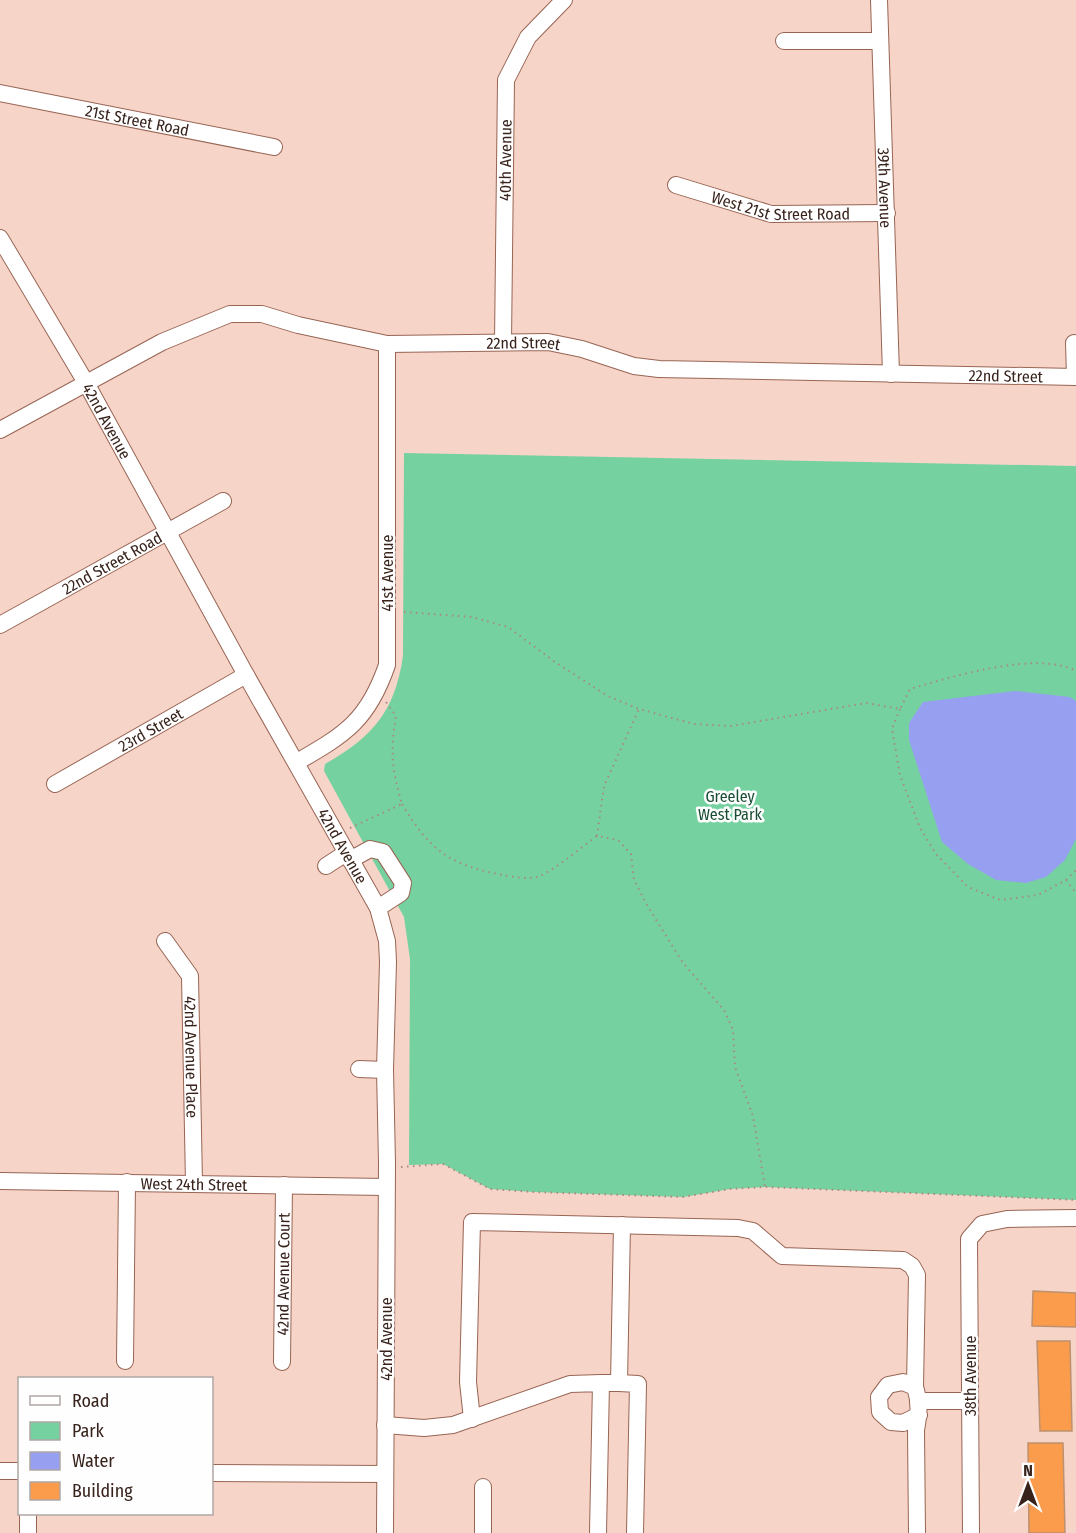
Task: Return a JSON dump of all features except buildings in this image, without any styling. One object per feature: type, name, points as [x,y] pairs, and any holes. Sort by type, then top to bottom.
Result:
[{"type":"street","name":"40th Avenue","points":[[503,342],[506,80],[528,37],[564,0]]},
{"type":"street","name":"39th Avenue","points":[[879,0],[891,374]]},
{"type":"street","points":[[784,41],[879,41]]},
{"type":"street","name":"21st Street Road","points":[[0,93],[274,147]]},
{"type":"street","name":"West 21st Street Road","points":[[676,185],[771,214],[887,213]]},
{"type":"street","name":"42nd Avenue","points":[[1,241],[85,381],[246,675],[378,908],[387,941],[385,1533]]},
{"type":"street","name":"22nd Street","points":[[0,430],[85,381],[162,342],[230,314],[262,314],[298,325],[387,344],[548,342],[582,349],[634,366],[658,369],[1075,377],[1074,343]]},
{"type":"street","name":"41st Avenue","points":[[297,762],[357,723],[377,693],[387,665],[387,344]]},
{"type":"street","name":"22nd Street Road","points":[[0,625],[223,501]]},
{"type":"street","name":"23rd Street","points":[[55,784],[246,675]]},
{"type":"street","points":[[326,866],[370,849],[383,852],[403,883],[401,893],[378,908]]},
{"type":"street","name":"42nd Avenue Place","points":[[165,941],[190,976],[194,1183]]},
{"type":"street","points":[[359,1069],[385,1070]]},
{"type":"street","name":"West 24th Street","points":[[0,1181],[386,1187]]},
{"type":"street","points":[[125,1360],[127,1182]]},
{"type":"street","name":"42nd Avenue Court","points":[[282,1362],[284,1185]]},
{"type":"street","name":"38th Avenue","points":[[971,1533],[969,1239],[982,1224],[1007,1219],[1076,1218]]},
{"type":"street","points":[[472,1419],[468,1382],[472,1221],[738,1228],[753,1231],[783,1256],[903,1260],[912,1266],[916,1275],[917,1533]]},
{"type":"street","points":[[619,1383],[622,1225]]},
{"type":"street","points":[[598,1533],[601,1383]]},
{"type":"street","points":[[385,1425],[424,1428],[453,1425],[570,1384],[638,1384],[635,1533]]},
{"type":"street","points":[[918,1401],[970,1401]]},
{"type":"street","points":[[0,1471],[18,1471]]},
{"type":"street","points":[[213,1473],[385,1474]]},
{"type":"street","points":[[483,1487],[483,1533]]},
{"type":"street","points":[[28,1515],[28,1533]]},
{"type":"path","points":[[404,612],[472,617],[508,627],[555,662],[608,696],[639,709],[694,724],[731,726],[866,703],[900,709]]},
{"type":"path","points":[[1076,671],[1042,664],[980,669],[910,690],[892,729],[900,776],[920,828],[936,854],[968,887],[1000,900],[1038,895],[1066,880],[1076,870]]},
{"type":"path","points":[[377,693],[396,716],[391,747],[393,776],[402,804],[415,826],[440,853],[470,869],[511,877],[538,877],[597,836],[618,840],[631,854],[634,880],[646,905],[683,963],[724,1010],[733,1030],[735,1067],[753,1116],[765,1187]]},
{"type":"path","points":[[597,836],[604,786],[639,709]]},
{"type":"path","points":[[336,835],[402,804]]},
{"type":"path","points":[[1066,880],[1076,893]]},
{"type":"path","points":[[387,1169],[443,1164],[490,1189],[534,1192],[683,1197],[730,1189],[765,1187],[1076,1200]]},
{"type":"green space","name":"Greeley West Park","points":[[404,453],[1076,466],[1076,1200],[765,1187],[730,1189],[683,1197],[534,1192],[490,1189],[443,1164],[409,1165],[410,959],[404,917],[324,771],[325,764],[356,743],[379,720],[394,692],[399,675],[403,656]]},
{"type":"water","points":[[1015,691],[1070,697],[1076,701],[1076,839],[1065,860],[1046,877],[1026,883],[996,880],[968,864],[942,842],[909,740],[909,723],[923,702]]}]
